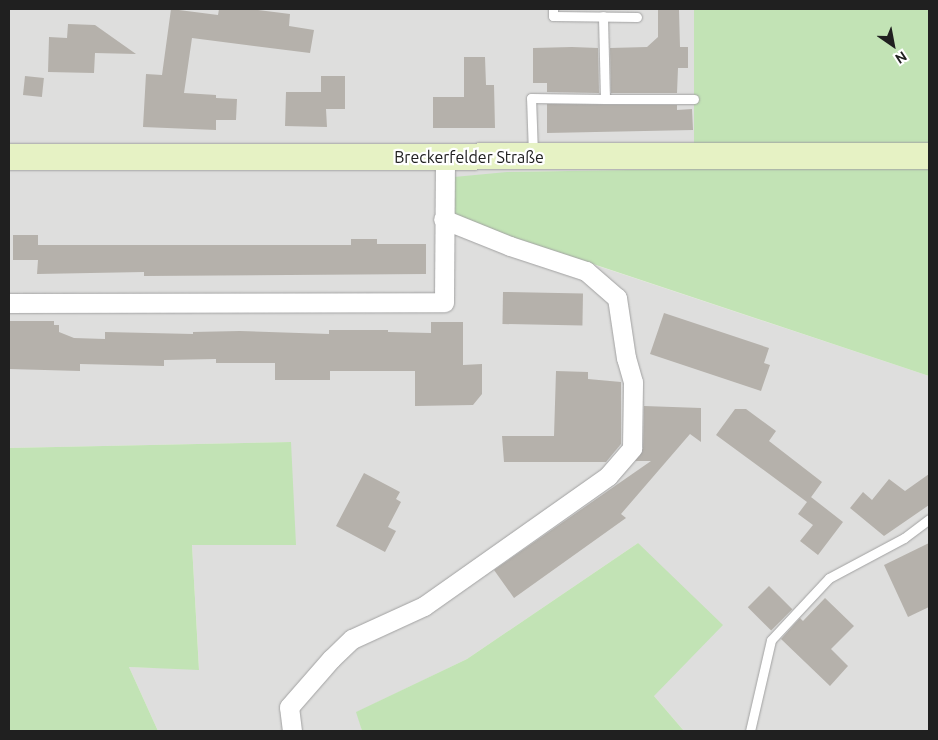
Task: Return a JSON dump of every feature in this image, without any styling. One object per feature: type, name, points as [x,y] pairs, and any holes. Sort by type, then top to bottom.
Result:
[{"type":"main road","name":"Breckerfelder Straße","points":[[9,157],[929,156]]},
{"type":"street","points":[[9,303],[444,302],[443,219],[445,157]]},
{"type":"street","points":[[292,731],[289,707],[331,659],[352,640],[424,606],[608,476],[632,448],[633,382],[626,358],[617,298],[586,271],[510,246],[443,219]]},
{"type":"lane","points":[[553,9],[553,16],[637,16]]},
{"type":"lane","points":[[603,16],[605,98]]},
{"type":"lane","points":[[533,157],[531,98],[694,99]]},
{"type":"lane","points":[[750,731],[771,640],[829,578],[904,538],[929,519]]},
{"type":"shaded area","points":[[9,9],[694,9],[708,169],[507,172],[559,253],[929,376],[929,731],[684,731],[654,696],[638,543],[467,659],[357,712],[362,731],[158,731],[129,667],[199,669],[192,545],[291,442],[9,448]]},
{"type":"green space","points":[[694,9],[929,9],[929,143],[694,143]]},
{"type":"green space","points":[[929,167],[929,376],[452,217],[454,177],[507,172]]},
{"type":"green space","points":[[291,442],[296,545],[192,545],[199,670],[129,667],[158,731],[9,731],[9,448]]},
{"type":"green space","points":[[638,543],[723,625],[654,696],[684,731],[362,731],[356,712],[467,659]]},
{"type":"building","points":[[171,9],[218,15],[219,9],[249,9],[290,14],[289,26],[314,30],[310,53],[192,38],[184,93],[216,95],[216,98],[237,99],[236,120],[216,120],[216,130],[143,127],[146,74],[162,75]]},
{"type":"building","points":[[658,10],[679,10],[680,47],[688,47],[688,68],[678,68],[677,93],[611,93],[610,48],[647,47],[658,37]]},
{"type":"building","points":[[68,24],[95,25],[136,54],[95,53],[94,73],[48,72],[49,37],[67,38]]},
{"type":"building","points":[[533,48],[598,48],[599,93],[547,92],[547,83],[533,83]]},
{"type":"building","points":[[464,57],[485,57],[486,85],[494,85],[495,128],[433,128],[433,97],[464,97]]},
{"type":"building","points":[[25,76],[44,78],[42,97],[23,95]]},
{"type":"building","points":[[321,76],[345,76],[345,109],[326,109],[327,127],[285,126],[286,92],[321,92]]},
{"type":"building","points":[[547,104],[677,105],[677,110],[692,109],[693,130],[547,133]]},
{"type":"building","points":[[13,235],[38,235],[38,245],[351,245],[351,239],[377,239],[377,244],[426,244],[426,274],[144,276],[144,272],[37,274],[38,260],[13,260]]},
{"type":"building","points":[[503,292],[583,293],[582,325],[502,324]]},
{"type":"building","points":[[664,313],[769,348],[764,363],[770,365],[761,391],[650,354]]},
{"type":"building","points":[[9,321],[54,321],[54,325],[59,325],[59,332],[74,338],[105,339],[105,332],[193,334],[193,332],[240,331],[329,334],[329,330],[388,330],[388,332],[431,333],[431,322],[463,322],[463,365],[482,364],[482,394],[473,405],[415,406],[415,371],[330,371],[330,380],[275,380],[275,363],[216,363],[216,359],[164,360],[164,366],[80,364],[80,371],[9,369]]},
{"type":"building","points":[[556,371],[588,372],[588,379],[621,382],[621,444],[606,462],[504,462],[502,436],[554,436]]},
{"type":"building","points":[[644,406],[701,408],[701,442],[690,434],[621,514],[626,518],[514,598],[494,570],[651,461],[635,461],[643,448]]},
{"type":"building","points":[[735,409],[746,409],[776,431],[769,441],[822,482],[811,497],[843,522],[818,555],[800,541],[813,525],[798,514],[807,502],[716,435]]},
{"type":"building","points":[[364,473],[400,492],[396,499],[401,502],[388,527],[396,531],[385,552],[336,526]]},
{"type":"building","points":[[929,474],[929,505],[884,536],[850,508],[863,492],[872,500],[889,479],[905,491]]},
{"type":"building","points":[[929,543],[929,607],[908,617],[884,565]]},
{"type":"building","points":[[769,586],[792,609],[771,631],[748,607]]},
{"type":"building","points":[[825,598],[854,626],[831,649],[848,666],[830,686],[781,639],[800,618],[803,621]]}]
